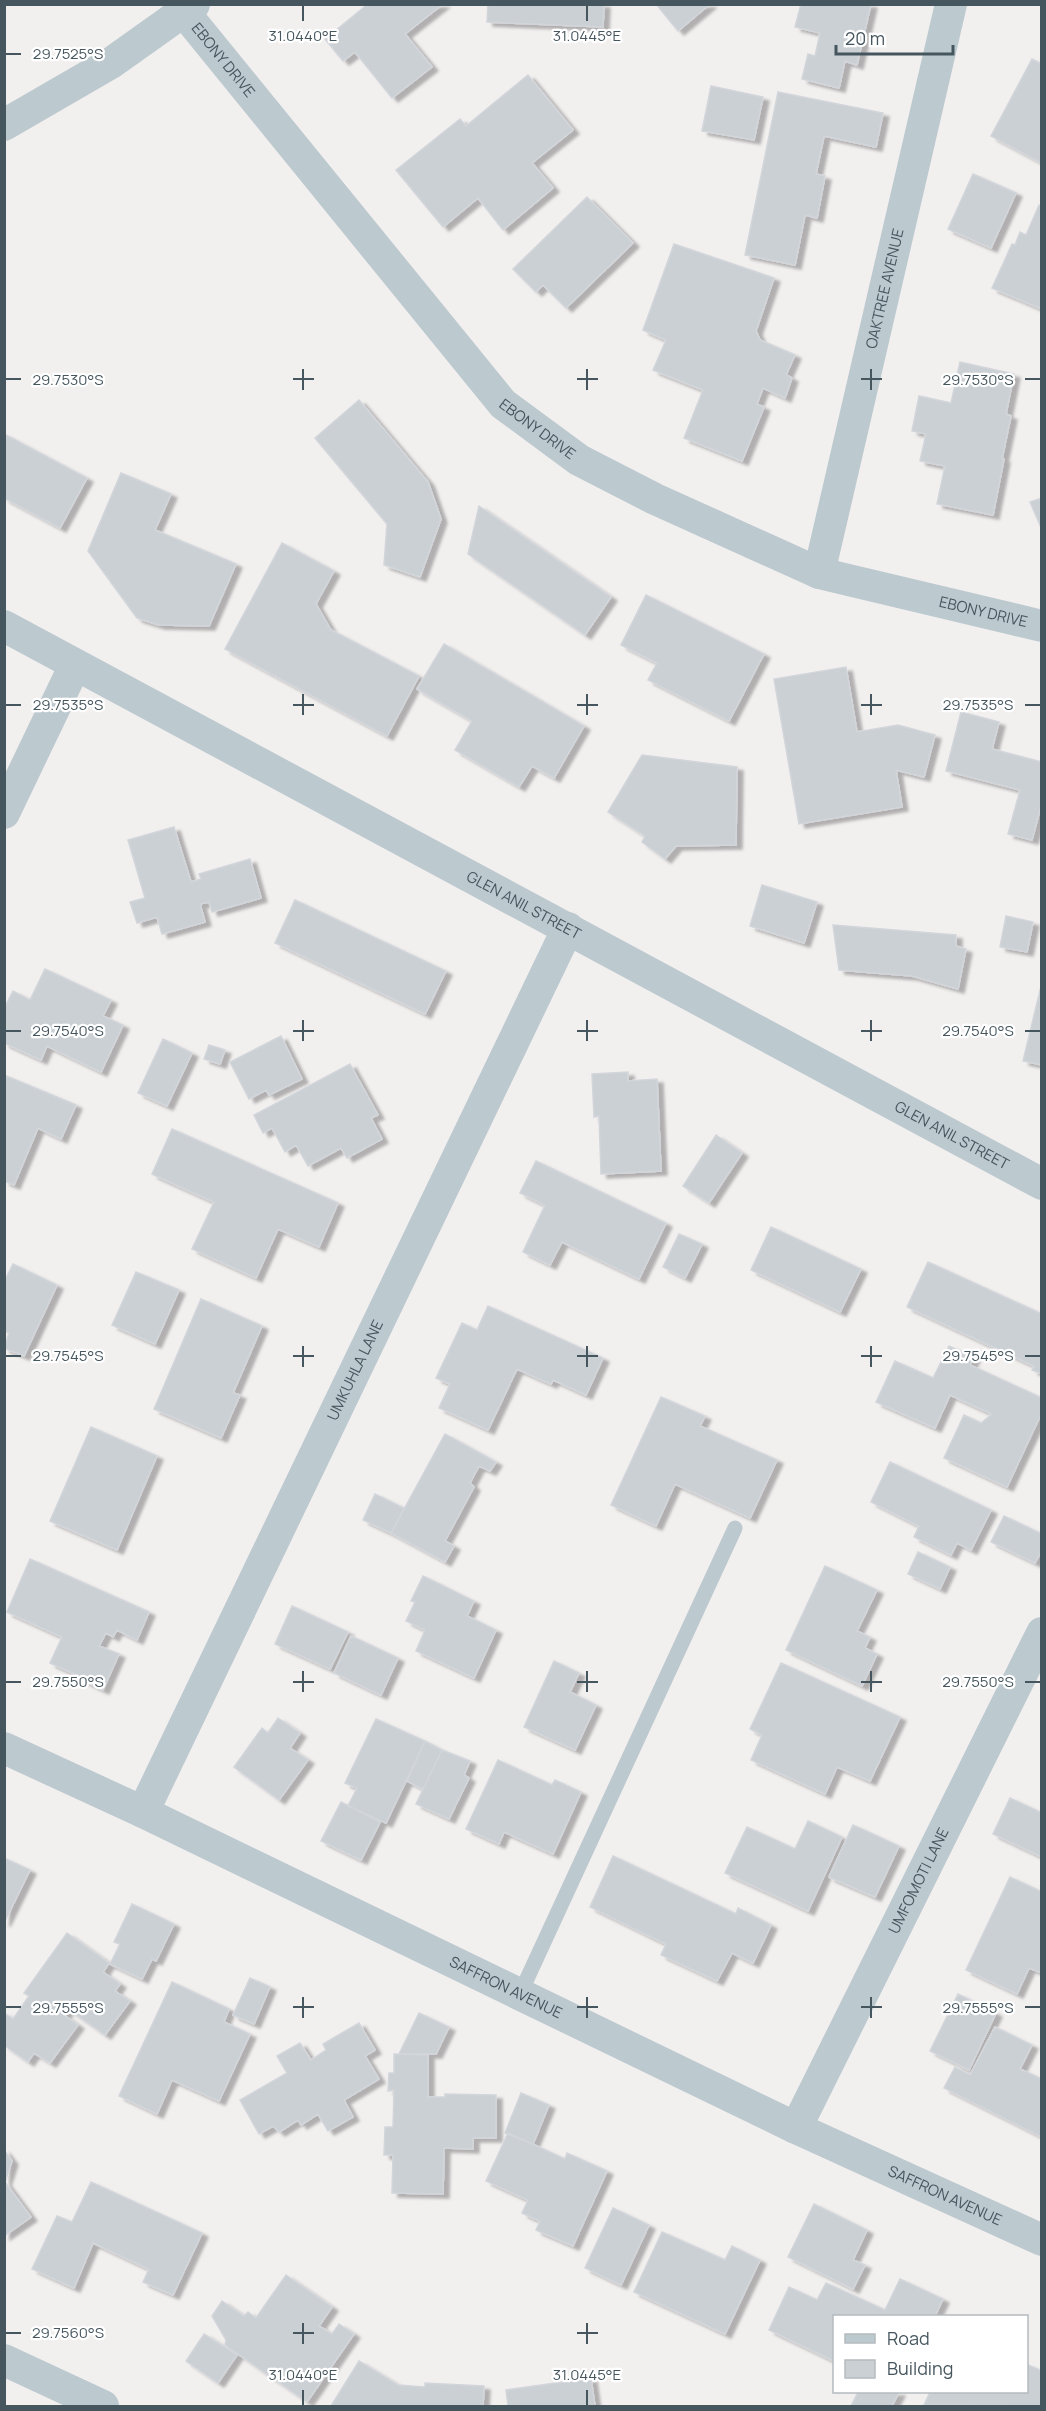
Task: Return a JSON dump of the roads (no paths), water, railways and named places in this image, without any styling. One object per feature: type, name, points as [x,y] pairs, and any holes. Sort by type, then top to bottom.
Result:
[{"type":"street","name":"OAKTREE AVENUE","points":[[819,573],[951,4]]},
{"type":"street","name":"EBONY DRIVE","points":[[189,8],[503,404],[579,460],[655,499],[819,573],[1041,626]]},
{"type":"street","points":[[4,125],[111,63],[189,8]]},
{"type":"street","name":"GLEN ANIL STREET","points":[[4,626],[1041,1184]]},
{"type":"street","points":[[4,813],[75,665]]},
{"type":"street","name":"UMKUHLA LANE","points":[[143,1812],[568,928]]},
{"type":"street","name":"UMFOMOTI LANE","points":[[796,2128],[1041,1633]]},
{"type":"street","name":"SAFFRON AVENUE","points":[[4,1748],[143,1812],[796,2128],[1041,2240]]},
{"type":"street","points":[[4,2360],[103,2406]]},
{"type":"lane","points":[[520,1994],[735,1528]]}]
